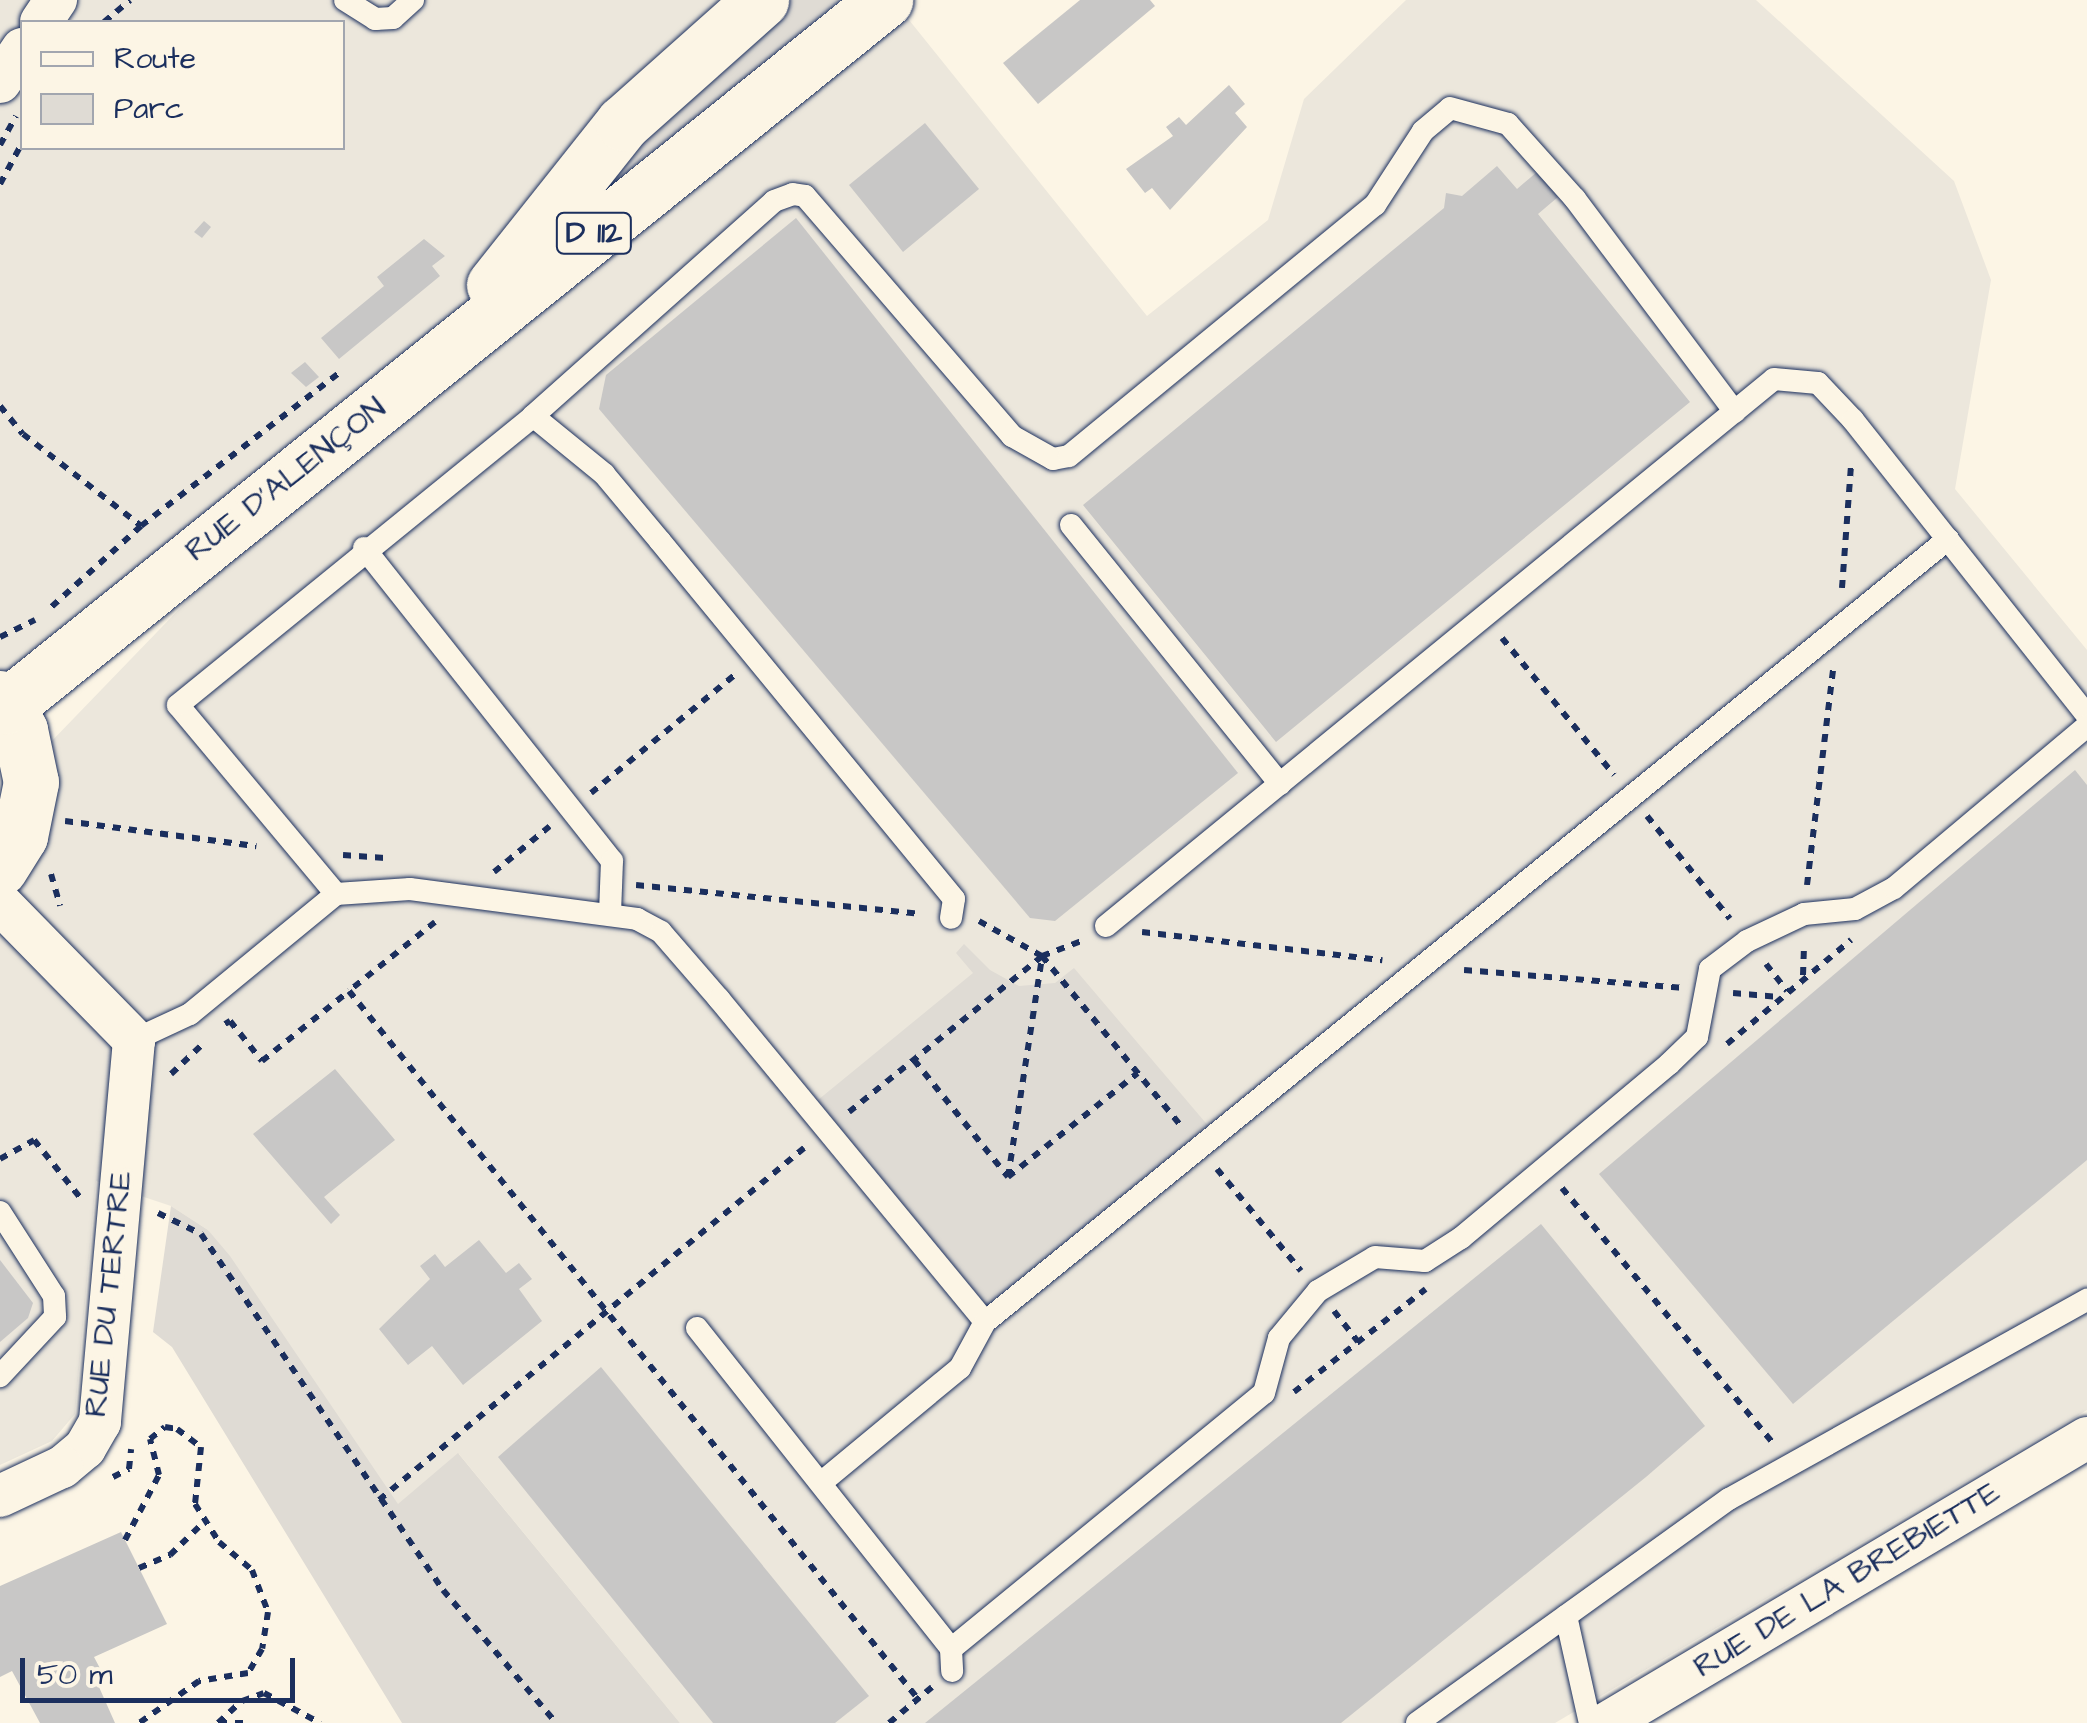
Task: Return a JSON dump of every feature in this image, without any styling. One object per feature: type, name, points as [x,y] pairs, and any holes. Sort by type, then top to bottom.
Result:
[{"type":"main road","name":"RUE D'ALENÇON","points":[[435,358],[623,123],[760,0]]},
{"type":"main road","name":"RUE D'ALENÇON","points":[[3,702],[885,0]]},
{"type":"main road","points":[[0,868],[20,836],[31,782],[20,730],[3,702]]},
{"type":"street","points":[[0,82],[20,52]]},
{"type":"street","points":[[0,902],[134,1040]]},
{"type":"street","name":"RUE DU TERTRE","points":[[0,1496],[62,1468],[85,1448],[100,1422],[145,1212],[134,1040]]},
{"type":"street","name":"RUE DE LA BREBIETTE","points":[[1606,1723],[2087,1438]]},
{"type":"lane","points":[[345,0],[375,19],[393,18],[413,0]]},
{"type":"lane","points":[[336,894],[178,705],[364,548],[534,416],[774,200],[793,194],[805,196],[1012,436],[1053,459],[1070,456],[1375,205],[1423,131],[1450,108],[1508,124],[1576,199],[1735,412]]},
{"type":"lane","points":[[1106,926],[1774,380],[1818,383],[1853,420],[2087,715]]},
{"type":"lane","points":[[534,416],[604,474],[954,900],[951,918]]},
{"type":"lane","points":[[1070,525],[1280,784]]},
{"type":"lane","points":[[822,1482],[960,1368],[985,1322],[1948,539]]},
{"type":"lane","points":[[364,548],[612,861],[610,912]]},
{"type":"lane","points":[[697,1328],[822,1482],[952,1660],[1264,1393],[1279,1338],[1302,1305],[1353,1266],[1375,1258],[1425,1261],[1461,1238],[1698,1037],[1710,969],[1747,941],[1804,914],[1855,909],[1894,888],[2087,726]]},
{"type":"lane","points":[[134,1040],[190,1014],[336,894],[410,889],[610,912],[661,932],[985,1322]]},
{"type":"lane","points":[[0,1212],[54,1296],[55,1317],[44,1336],[0,1376]]},
{"type":"lane","points":[[1416,1723],[1729,1499],[2087,1300]]},
{"type":"lane","points":[[1566,1616],[1590,1723]]},
{"type":"path","points":[[106,20],[130,0]]},
{"type":"path","points":[[0,145],[20,109]]},
{"type":"path","points":[[0,184],[20,147]]},
{"type":"path","points":[[0,637],[51,608],[141,526],[338,374]]},
{"type":"path","points":[[0,406],[23,434],[141,526]]},
{"type":"path","points":[[1803,976],[1804,914],[1834,678],[1833,632],[1848,555],[1853,420]]},
{"type":"path","points":[[166,1090],[172,1070],[230,1020],[262,1061],[756,658]]},
{"type":"path","points":[[379,1500],[1042,956],[1008,1177]]},
{"type":"path","points":[[349,991],[918,1698]]},
{"type":"path","points":[[914,1060],[1008,1177]]},
{"type":"path","points":[[1008,1177],[1138,1073]]},
{"type":"path","points":[[0,1159],[34,1140],[75,1198],[145,1212],[201,1234],[443,1590],[556,1723]]},
{"type":"path","points":[[1557,1182],[1791,1464]]},
{"type":"path","points":[[125,1540],[154,1490],[159,1474],[150,1440],[165,1426],[201,1447],[195,1504],[262,1589],[268,1612],[262,1649],[248,1673],[199,1681],[139,1723]]},
{"type":"path","points":[[96,1484],[129,1469],[133,1429]]},
{"type":"path","points":[[139,1568],[170,1555],[205,1521]]},
{"type":"path","points":[[888,1723],[918,1698],[952,1660]]},
{"type":"path","points":[[245,1723],[218,1723],[242,1701],[264,1694],[320,1723]]},
{"type":"shaded area","points":[[0,0],[866,0],[0,698]]},
{"type":"shaded area","points":[[893,0],[1147,316],[1268,220],[1304,99],[1406,0],[1756,0],[1954,181],[1991,280],[1955,489],[2087,650],[2087,1410],[1555,1723],[680,1723],[459,1454],[398,1505],[208,1230],[171,1206],[96,1181],[75,1414],[52,1441],[0,1465],[0,870],[47,746],[350,432]]},
{"type":"green space","points":[[791,0],[872,0],[611,215],[595,187]]},
{"type":"green space","points":[[964,944],[990,970],[1019,986],[1055,983],[1074,968],[1216,1135],[985,1322],[807,1109],[973,973],[956,953]]},
{"type":"green space","points":[[171,1206],[208,1230],[230,1256],[398,1504],[458,1453],[680,1723],[402,1723],[172,1347],[153,1332]]},
{"type":"building","points":[[1080,0],[1150,0],[1155,6],[1038,104],[1003,63]]},
{"type":"building","points":[[1229,85],[1245,104],[1235,113],[1247,127],[1170,210],[1152,188],[1145,193],[1126,169],[1173,136],[1166,127],[1179,117],[1186,125]]},
{"type":"building","points":[[925,123],[979,189],[903,252],[849,185]]},
{"type":"building","points":[[1497,166],[1517,189],[1537,172],[1558,197],[1538,214],[1690,402],[1276,742],[1083,505],[1444,208],[1446,193],[1462,196]]},
{"type":"building","points":[[796,218],[1238,773],[1055,921],[1030,918],[599,409],[606,375]]},
{"type":"building","points":[[204,221],[211,227],[202,238],[194,232]]},
{"type":"building","points":[[424,239],[445,256],[432,266],[440,276],[339,359],[321,338],[384,286],[377,277]]},
{"type":"building","points":[[305,362],[319,377],[306,387],[291,373]]},
{"type":"building","points":[[2075,770],[2087,785],[2087,1160],[1793,1404],[1599,1174]]},
{"type":"building","points":[[335,1069],[395,1140],[324,1197],[340,1215],[331,1224],[253,1134]]},
{"type":"building","points":[[1541,1224],[1705,1426],[1646,1477],[1341,1723],[925,1723]]},
{"type":"building","points":[[479,1240],[506,1273],[519,1263],[532,1279],[519,1289],[542,1321],[463,1385],[432,1346],[408,1365],[379,1329],[430,1279],[420,1266],[435,1254],[445,1267]]},
{"type":"building","points":[[0,1260],[33,1303],[28,1318],[0,1342]]},
{"type":"building","points":[[601,1367],[869,1696],[835,1723],[713,1723],[498,1457]]},
{"type":"building","points":[[121,1532],[167,1624],[94,1657],[103,1674],[95,1678],[115,1723],[40,1723],[12,1671],[0,1677],[0,1586]]}]
